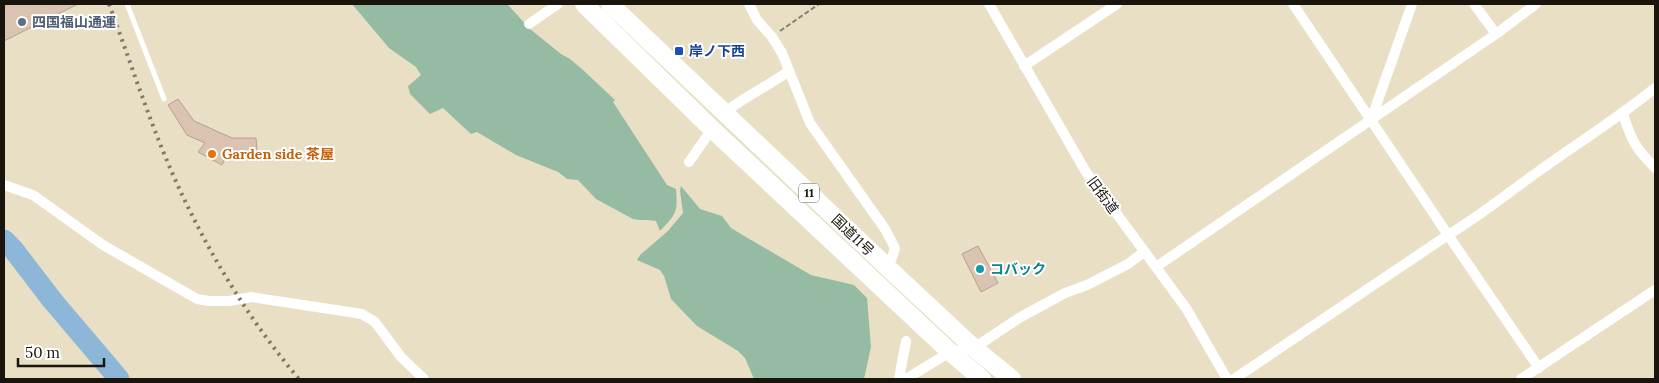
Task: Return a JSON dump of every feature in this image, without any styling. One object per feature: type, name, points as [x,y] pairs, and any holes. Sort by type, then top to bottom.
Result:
[{"type":"highway","name":"国道11号","points":[[584,4],[712,129],[950,352],[982,379]]},
{"type":"highway","name":"国道11号","points":[[610,4],[885,266],[974,348],[1012,379]]},
{"type":"street","points":[[529,24],[558,4]]},
{"type":"street","points":[[749,4],[757,20],[772,37],[782,53],[810,123],[885,229],[895,248],[892,258],[885,266]]},
{"type":"street","name":"旧街道","points":[[989,4],[1086,172],[1186,308],[1227,379]]},
{"type":"street","points":[[1024,66],[1117,4]]},
{"type":"street","points":[[1293,4],[1539,368]]},
{"type":"street","points":[[1371,120],[1412,4]]},
{"type":"street","points":[[1474,4],[1496,34]]},
{"type":"street","points":[[1156,267],[1496,34],[1536,4]]},
{"type":"street","points":[[724,112],[746,96],[760,90],[788,72]]},
{"type":"street","points":[[1234,379],[1470,222],[1540,170],[1623,114],[1655,88]]},
{"type":"street","points":[[1623,114],[1636,148],[1655,168]]},
{"type":"street","points":[[689,162],[712,129]]},
{"type":"street","points":[[4,185],[33,195],[102,245],[197,299],[216,301],[251,297],[362,314],[376,322],[401,357],[424,379]]},
{"type":"street","points":[[906,379],[950,352],[974,348],[1019,318],[1065,293],[1087,285],[1128,264],[1144,252]]},
{"type":"street","points":[[1526,378],[1655,290]]},
{"type":"street","points":[[900,379],[906,341]]},
{"type":"lane","points":[[127,4],[164,99]]},
{"type":"path","points":[[772,37],[819,4]]},
{"type":"green space","points":[[352,4],[507,4],[530,29],[570,59],[615,100],[613,102],[667,185],[676,189],[677,203],[673,217],[660,231],[656,221],[633,219],[596,199],[578,180],[567,179],[558,172],[516,155],[477,132],[471,134],[443,108],[430,114],[410,94],[408,86],[421,75],[416,67],[389,48]]},
{"type":"green space","points":[[681,186],[700,209],[722,216],[731,228],[811,275],[854,285],[867,298],[871,347],[864,379],[754,379],[745,358],[738,351],[697,326],[671,299],[664,276],[660,270],[637,260],[640,255],[668,231],[683,213]]},
{"type":"building","name":"四国福山通運","points":[[4,4],[78,4],[4,41]]},
{"type":"building","points":[[178,99],[194,121],[232,138],[256,138],[257,151],[229,150],[222,165],[198,152],[205,143],[187,135],[168,105]]},
{"type":"building","name":"コバック","points":[[978,246],[998,283],[981,292],[962,254]]},
{"type":"waterway","points":[[4,240],[119,379]]},
{"type":"railway","points":[[109,4],[157,136],[191,213],[214,257],[240,299],[268,340],[299,379]]},
{"type":"place","name":"四国福山通運","points":[[22,22]]},
{"type":"place","name":"岸ノ下西","points":[[679,51]]},
{"type":"place","name":"Garden side 茶屋","points":[[212,154]]},
{"type":"place","name":"コバック","points":[[980,269]]}]
